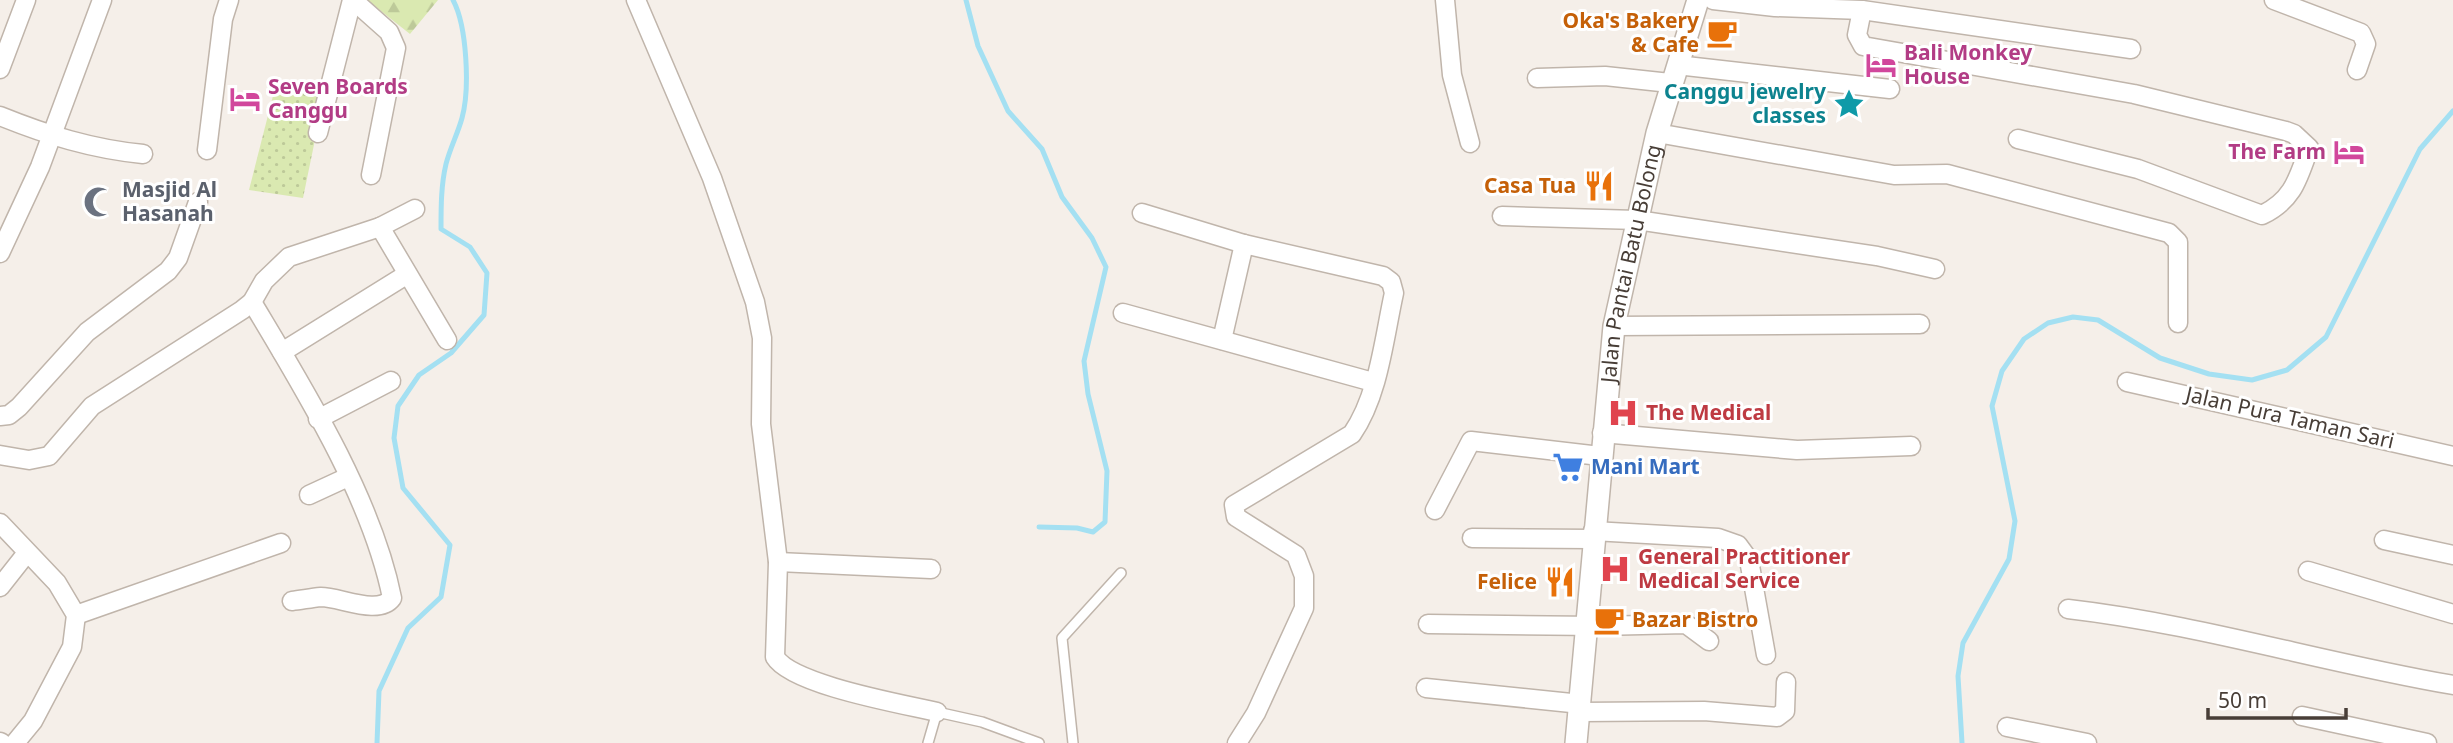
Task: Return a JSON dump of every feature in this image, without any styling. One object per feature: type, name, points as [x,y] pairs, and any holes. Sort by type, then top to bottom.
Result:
[{"type":"street","points":[[0,69],[26,0]]},
{"type":"street","points":[[0,253],[51,136],[102,0]]},
{"type":"street","points":[[207,150],[223,19],[229,0]]},
{"type":"street","points":[[318,133],[353,0],[389,32],[397,48],[371,175]]},
{"type":"street","points":[[636,0],[712,178],[755,302],[762,338],[764,461],[778,562],[775,657],[779,664],[826,685],[937,712]]},
{"type":"street","points":[[1445,0],[1452,75],[1470,143]]},
{"type":"street","name":"Jalan Pantai Batu Bolong","points":[[1576,743],[1588,626],[1602,433],[1614,326],[1657,133],[1698,0]]},
{"type":"street","points":[[1713,0],[1774,7],[1862,10],[2131,49]]},
{"type":"street","points":[[2274,0],[2361,33],[2366,44],[2357,70]]},
{"type":"street","points":[[1862,10],[1857,36],[1863,46],[2134,94],[2286,131],[2294,134],[2309,148],[2294,190],[2273,210],[2262,215],[2138,169],[2018,139]]},
{"type":"street","points":[[1537,78],[1674,74],[1890,89]]},
{"type":"street","points":[[0,116],[51,136],[104,150],[143,154]]},
{"type":"street","points":[[1657,133],[1894,175],[1947,174],[2169,233],[2178,242],[2178,323]]},
{"type":"street","points":[[0,416],[9,415],[19,407],[87,332],[168,271],[178,258],[198,202]]},
{"type":"street","points":[[0,455],[29,460],[49,456],[92,406],[252,302],[264,281],[289,257],[380,227],[415,209]]},
{"type":"street","points":[[1142,213],[1244,244],[1383,276],[1391,282],[1394,293],[1373,382],[1361,421],[1352,434],[1234,505],[1236,517],[1296,555],[1304,576],[1304,608],[1256,713],[1237,743]]},
{"type":"street","points":[[1502,216],[1637,220],[1877,256],[1935,269]]},
{"type":"street","points":[[380,227],[406,275],[447,340]]},
{"type":"street","points":[[1222,340],[1244,244]]},
{"type":"street","points":[[282,352],[406,275]]},
{"type":"street","points":[[252,302],[282,352],[348,477],[379,547],[392,598],[384,605],[374,606],[322,597],[292,601]]},
{"type":"street","points":[[1123,313],[1373,382]]},
{"type":"street","points":[[1614,326],[1920,324]]},
{"type":"street","points":[[318,419],[391,381]]},
{"type":"street","name":"Jalan Pura Taman Sari","points":[[2127,382],[2453,456]]},
{"type":"street","points":[[1602,433],[1797,450],[1911,446]]},
{"type":"street","points":[[1435,510],[1471,441],[1600,456]]},
{"type":"street","points":[[309,495],[348,477]]},
{"type":"street","points":[[0,523],[26,554],[57,583],[76,615],[72,646],[33,721],[16,743]]},
{"type":"street","points":[[1472,538],[1593,535],[1718,538],[1738,545],[1749,560],[1766,654]]},
{"type":"street","points":[[2385,540],[2453,555]]},
{"type":"street","points":[[76,615],[281,543]]},
{"type":"street","points":[[0,587],[26,554]]},
{"type":"street","points":[[778,562],[931,569]]},
{"type":"street","points":[[2308,571],[2453,614]]},
{"type":"street","points":[[2068,609],[2130,616],[2381,673],[2453,685]]},
{"type":"street","points":[[1428,624],[1686,624],[1709,641]]},
{"type":"street","points":[[1426,688],[1581,708],[1704,711],[1777,717],[1784,711],[1786,682]]},
{"type":"street","points":[[2302,716],[2427,743]]},
{"type":"street","points":[[2007,727],[2087,743]]},
{"type":"lane","points":[[1073,743],[1062,638],[1121,573]]},
{"type":"lane","points":[[928,743],[937,712],[982,722],[1039,743]]},
{"type":"green space","points":[[367,0],[438,0],[410,34]]},
{"type":"green space","points":[[276,84],[324,96],[303,198],[249,190]]},
{"type":"waterway","points":[[377,743],[379,691],[408,628],[441,597],[450,545],[403,488],[394,438],[398,406],[419,375],[451,353],[484,315],[487,273],[470,247],[441,229],[444,172],[462,118],[466,91],[464,41],[453,0]]},
{"type":"waterway","points":[[966,0],[978,46],[1008,111],[1042,149],[1062,197],[1092,238],[1106,267],[1084,361],[1088,394],[1107,471],[1105,522],[1093,532],[1077,528],[1039,527]]},
{"type":"waterway","points":[[1962,743],[1958,676],[1963,643],[2009,559],[2015,521],[1992,406],[2002,371],[2024,339],[2048,323],[2073,317],[2098,320],[2160,358],[2209,374],[2252,380],[2287,370],[2326,337],[2420,149],[2453,111]]},
{"type":"place","name":"Oka's Bakery & Cafe","points":[[1722,33]]},
{"type":"place","name":"Bali Monkey House","points":[[1881,65]]},
{"type":"place","name":"Seven Boards Canggu","points":[[245,99]]},
{"type":"place","name":"Canggu jewelry classes","points":[[1849,104]]},
{"type":"place","name":"The Farm","points":[[2349,152]]},
{"type":"place","name":"Casa Tua","points":[[1599,186]]},
{"type":"place","name":"Masjid Al Hasanah","points":[[99,202]]},
{"type":"place","name":"The Medical","points":[[1623,413]]},
{"type":"place","name":"Mani Mart","points":[[1568,467]]},
{"type":"place","name":"General Practitioner Medical Service","points":[[1615,569]]},
{"type":"place","name":"Felice","points":[[1560,582]]},
{"type":"place","name":"Bazar Bistro","points":[[1609,620]]}]
